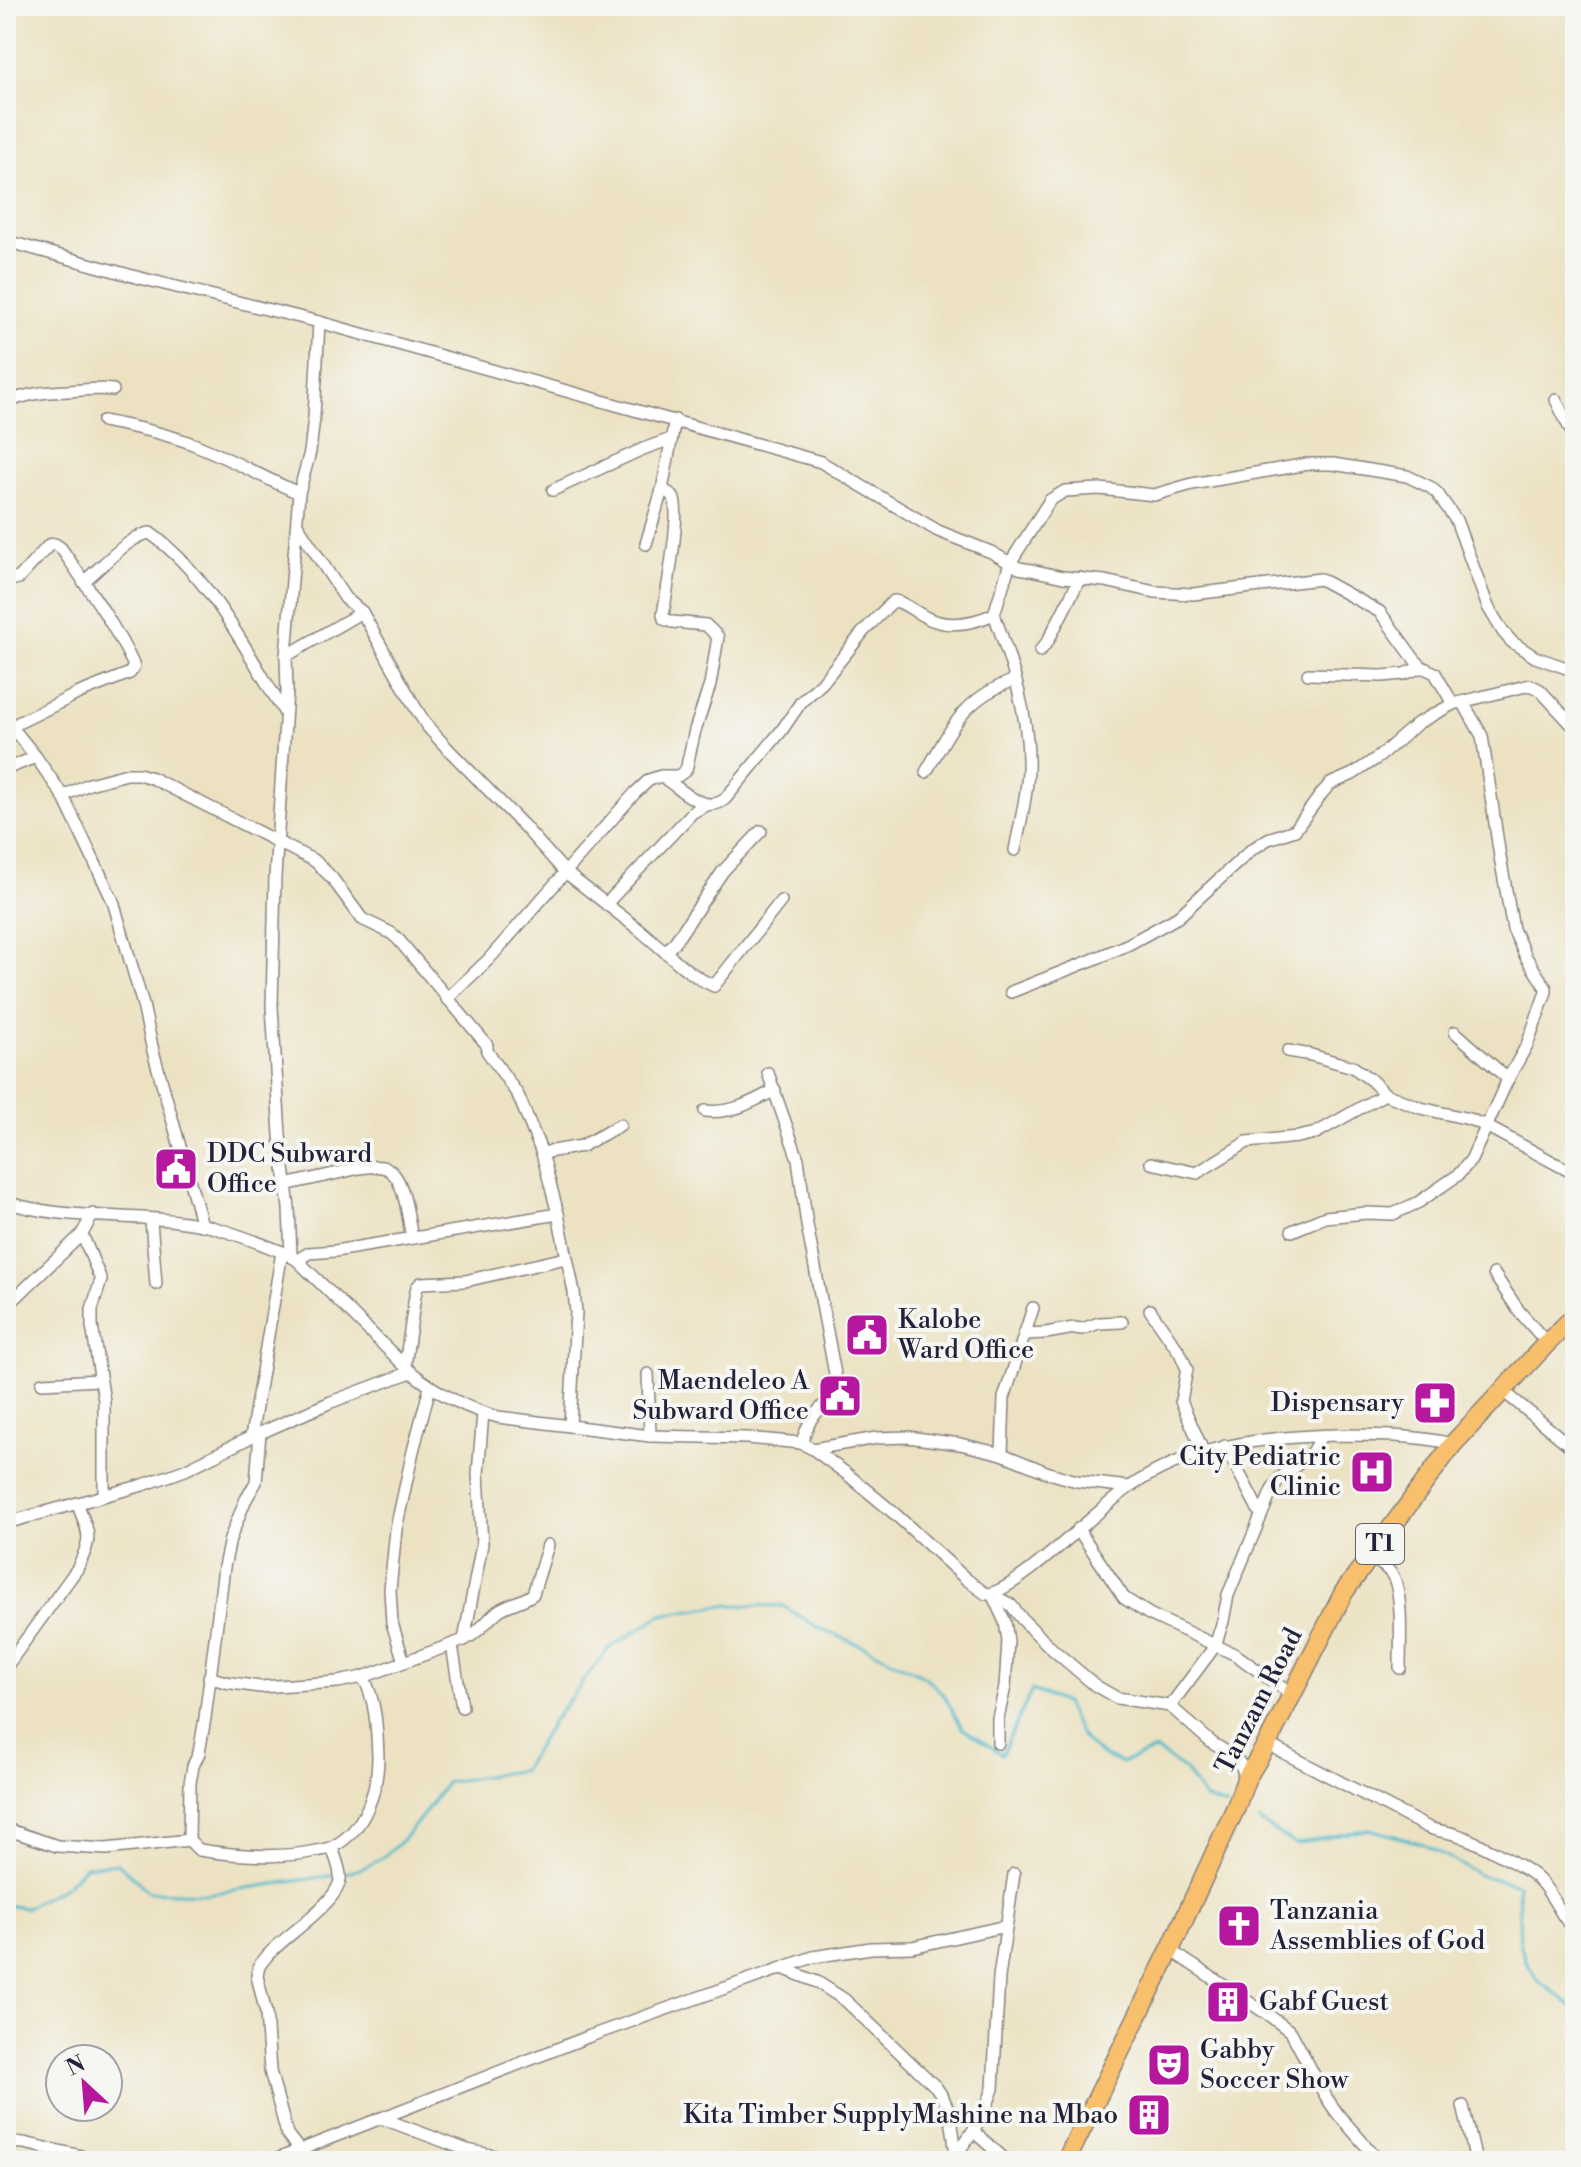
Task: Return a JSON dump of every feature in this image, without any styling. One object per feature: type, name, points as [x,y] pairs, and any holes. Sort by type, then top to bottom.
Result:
[{"type":"highway","name":"Tanzam Road","points":[[1066,2161],[1170,1950],[1246,1779],[1344,1592],[1453,1444],[1575,1316]]},
{"type":"street","points":[[6,241],[319,322],[821,462],[938,531],[1031,570],[1155,592],[1193,594],[1320,579],[1380,612],[1422,667],[1435,673],[1482,736],[1513,929],[1546,988],[1527,1045],[1466,1166],[1458,1175],[1419,1202],[1393,1214],[1325,1217],[1292,1231]]},
{"type":"street","points":[[319,322],[310,452],[299,493],[286,656],[277,842],[272,1006],[280,1135],[290,1220],[290,1256],[256,1435],[256,1482],[235,1525],[224,1567],[205,1718],[199,1753],[191,1775],[189,1840],[199,1850],[249,1856],[294,1856],[332,1848],[345,1839],[370,1803],[376,1778],[375,1720],[371,1695],[363,1677]]},
{"type":"street","points":[[6,403],[44,391],[113,390]]},
{"type":"street","points":[[1556,400],[1575,439]]},
{"type":"street","points":[[646,544],[662,490],[675,420]]},
{"type":"street","points":[[103,421],[192,444],[299,493]]},
{"type":"street","points":[[553,490],[671,439]]},
{"type":"street","points":[[1015,850],[1028,773],[1029,747],[1024,710],[994,614],[1010,563],[1050,500],[1065,491],[1100,489],[1154,495],[1192,484],[1320,463],[1407,476],[1437,493],[1456,520],[1488,607],[1503,632],[1535,657],[1575,671]]},
{"type":"street","points":[[447,999],[489,959],[644,784],[655,777],[678,776],[686,770],[710,685],[718,637],[706,625],[664,619],[675,503],[671,495],[662,490]]},
{"type":"street","points":[[298,525],[345,598],[362,612],[427,726],[565,872],[665,952],[714,986],[781,901]]},
{"type":"street","points":[[83,582],[130,542],[144,533],[150,533],[201,581],[220,605],[285,713]]},
{"type":"street","points":[[6,576],[19,578],[49,545],[55,544],[61,548],[122,642],[134,666],[121,677],[9,723],[63,796],[113,901],[202,1225]]},
{"type":"street","points":[[1040,651],[1080,578]]},
{"type":"street","points":[[606,904],[693,812],[707,805],[719,805],[725,799],[801,702],[822,683],[863,632],[894,601],[932,621],[945,623],[970,622],[994,614]]},
{"type":"street","points":[[286,656],[362,612]]},
{"type":"street","points":[[1308,674],[1382,676],[1404,674],[1422,667]]},
{"type":"street","points":[[926,772],[951,729],[969,706],[993,688],[1015,680]]},
{"type":"street","points":[[1011,992],[1129,944],[1178,917],[1251,850],[1268,839],[1295,830],[1330,784],[1353,774],[1380,756],[1418,723],[1458,703],[1536,686],[1575,728]]},
{"type":"street","points":[[6,769],[36,757]]},
{"type":"street","points":[[63,796],[89,784],[139,774],[182,792],[322,867],[362,919],[398,939],[487,1045],[487,1051],[518,1095],[542,1153],[558,1214],[576,1312],[570,1426]]},
{"type":"street","points":[[661,776],[707,805]]},
{"type":"street","points":[[665,952],[723,871],[761,831]]},
{"type":"street","points":[[1455,1032],[1508,1079]]},
{"type":"street","points":[[1288,1051],[1353,1067],[1385,1094],[1421,1108],[1486,1126],[1575,1174]]},
{"type":"street","points":[[768,1073],[798,1159],[835,1374],[831,1397],[811,1419],[801,1443]]},
{"type":"street","points":[[705,1111],[718,1113],[737,1109],[775,1090]]},
{"type":"street","points":[[1151,1163],[1197,1173],[1247,1142],[1316,1133],[1385,1094]]},
{"type":"street","points":[[542,1153],[582,1146],[620,1125]]},
{"type":"street","points":[[285,1185],[360,1168],[386,1168],[393,1172],[400,1184],[412,1238]]},
{"type":"street","points":[[6,1202],[57,1213],[202,1225],[290,1256],[430,1387],[483,1413],[650,1436],[747,1438],[801,1443],[813,1449],[895,1514],[986,1594],[1001,1591],[1129,1487],[1165,1466],[1203,1451],[1273,1438],[1321,1436],[1427,1438],[1453,1444]]},
{"type":"street","points":[[6,1307],[82,1234],[93,1214]]},
{"type":"street","points":[[290,1256],[558,1214]]},
{"type":"street","points":[[151,1220],[156,1284]]},
{"type":"street","points":[[82,1234],[101,1280],[92,1309],[92,1326],[105,1421],[104,1494]]},
{"type":"street","points":[[408,1369],[415,1296],[421,1283],[465,1281],[566,1258]]},
{"type":"street","points":[[1494,1274],[1519,1311],[1547,1343]]},
{"type":"street","points":[[1002,1454],[1004,1398],[1033,1308]]},
{"type":"street","points":[[1150,1310],[1180,1353],[1187,1369],[1181,1401],[1203,1451]]},
{"type":"street","points":[[1024,1334],[1122,1322]]},
{"type":"street","points":[[6,1523],[143,1485],[185,1470],[256,1435],[408,1369]]},
{"type":"street","points":[[648,1374],[650,1436]]},
{"type":"street","points":[[42,1383],[99,1380]]},
{"type":"street","points":[[404,1662],[392,1623],[390,1590],[396,1529],[430,1387]]},
{"type":"street","points":[[1502,1390],[1575,1450]]},
{"type":"street","points":[[464,1640],[482,1544],[478,1474],[483,1413]]},
{"type":"street","points":[[1170,1706],[1215,1646],[1228,1595],[1272,1490],[1280,1478],[1311,1454],[1321,1436]]},
{"type":"street","points":[[813,1449],[900,1437],[960,1444],[1002,1454],[1077,1481],[1129,1487]]},
{"type":"street","points":[[1225,1446],[1261,1515]]},
{"type":"street","points":[[6,1667],[84,1556],[90,1534],[77,1503]]},
{"type":"street","points":[[1078,1529],[1124,1598],[1149,1614],[1236,1655],[1291,1694]]},
{"type":"street","points":[[209,1677],[240,1685],[274,1688],[338,1682],[363,1677],[452,1645],[478,1632],[497,1612],[533,1594],[548,1545]]},
{"type":"street","points":[[1370,1557],[1388,1570],[1397,1588],[1400,1668]]},
{"type":"street","points":[[991,1594],[1011,1605],[1051,1648],[1096,1686],[1117,1698],[1170,1706],[1212,1743],[1235,1757],[1246,1779]]},
{"type":"street","points":[[991,1594],[1005,1622],[1008,1641],[1005,1687],[998,1718],[998,1743]]},
{"type":"street","points":[[452,1645],[462,1707]]},
{"type":"street","points":[[1267,1744],[1427,1827],[1460,1835],[1533,1874],[1548,1890],[1575,1931]]},
{"type":"street","points":[[6,1829],[57,1846],[106,1849],[189,1840]]},
{"type":"street","points":[[300,2151],[286,2131],[270,2071],[266,2013],[258,1971],[273,1949],[324,1905],[339,1884],[341,1878],[332,1848]]},
{"type":"street","points":[[954,2158],[982,2118],[993,2089],[999,1977],[1014,1874]]},
{"type":"street","points":[[272,2161],[590,2036],[823,1954],[912,1947],[1006,1926]]},
{"type":"street","points":[[1170,1950],[1291,2032],[1326,2097],[1379,2161]]},
{"type":"street","points":[[782,1968],[817,1982],[845,2000],[936,2087],[951,2116],[954,2158]]},
{"type":"street","points":[[1463,2106],[1476,2161]]},
{"type":"street","points":[[381,2118],[467,2150],[520,2161]]},
{"type":"street","points":[[973,2131],[1007,2161]]},
{"type":"street","points":[[6,2142],[24,2143],[104,2161]]},
{"type":"waterway","points":[[343,1873],[360,1869],[390,1851],[415,1825],[447,1782],[523,1770],[552,1722],[607,1650],[661,1615],[723,1605],[783,1606],[817,1627],[924,1676],[944,1695],[962,1728],[1002,1754],[1032,1690],[1065,1703],[1080,1733],[1099,1753],[1121,1763],[1156,1750],[1185,1770],[1205,1799],[1227,1806]]},
{"type":"waterway","points":[[1259,1821],[1295,1844],[1369,1829],[1424,1844],[1479,1875],[1518,1885],[1520,1944],[1526,1961],[1539,1982],[1575,2010]]},
{"type":"waterway","points":[[6,1905],[25,1908],[66,1886],[85,1866],[118,1863],[149,1892],[207,1894],[336,1875]]},
{"type":"place","name":"DDC Subward Office","points":[[176,1169]]},
{"type":"place","name":"Kalobe Ward Office","points":[[867,1335]]},
{"type":"place","name":"Maendeleo A Subward Office","points":[[840,1396]]},
{"type":"place","name":"Dispensary","points":[[1435,1403]]},
{"type":"place","name":"City Pediatric Clinic","points":[[1372,1472]]},
{"type":"place","name":"Tanzania Assemblies of God","points":[[1239,1926]]},
{"type":"place","name":"Gabf Guest","points":[[1228,2002]]},
{"type":"place","name":"Gabby Soccer Show","points":[[1169,2065]]},
{"type":"place","name":"Kita Timber SupplyMashine na Mbao","points":[[1149,2115]]}]
